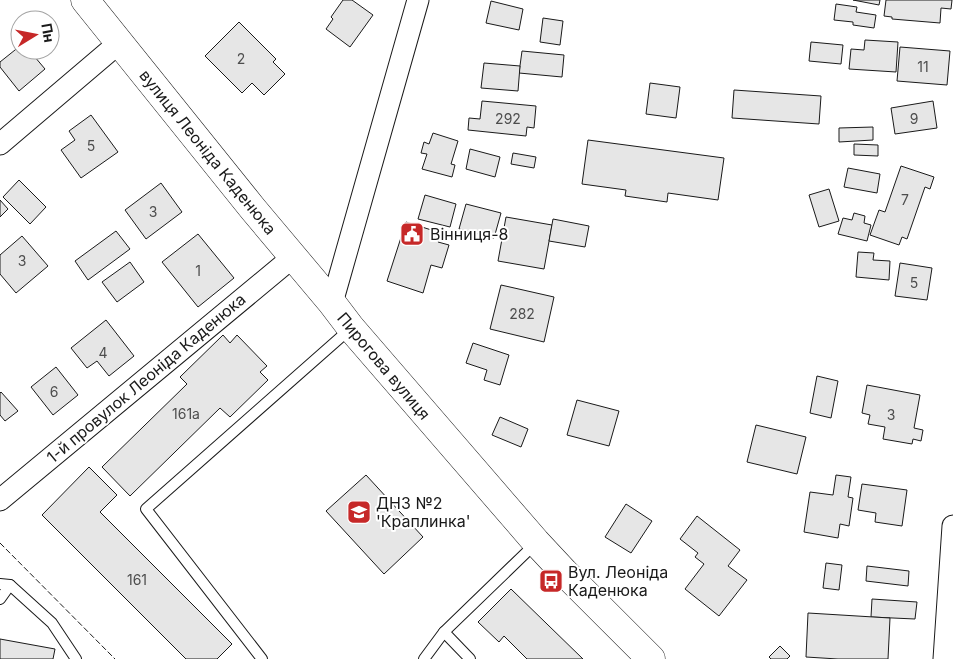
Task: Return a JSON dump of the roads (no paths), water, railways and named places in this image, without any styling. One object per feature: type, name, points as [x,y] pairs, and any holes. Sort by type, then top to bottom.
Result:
[{"type":"street","name":"вулиця Леоніда Каденюка","points":[[85,0],[253,210],[332,303]]},
{"type":"street","name":"Пирогова вулиця","points":[[418,0],[332,303],[351,328],[536,542],[651,659]]},
{"type":"street","points":[[0,144],[120,42]]},
{"type":"street","name":"1-й провулок Леоніда Каденюка","points":[[0,500],[293,257]]},
{"type":"street","points":[[944,659],[953,526]]},
{"type":"lane","points":[[262,659],[146,509],[351,328]]},
{"type":"lane","points":[[424,659],[444,632],[536,542]]},
{"type":"lane","points":[[0,600],[5,584],[52,623],[76,659]]},
{"type":"lane","points":[[444,632],[470,659]]},
{"type":"place","name":"Вінниця-8","points":[[412,234]]},
{"type":"place","name":"ДНЗ №2 'Краплинка'","points":[[359,512]]},
{"type":"place","name":"Вул. Леоніда Каденюка","points":[[551,581]]}]
